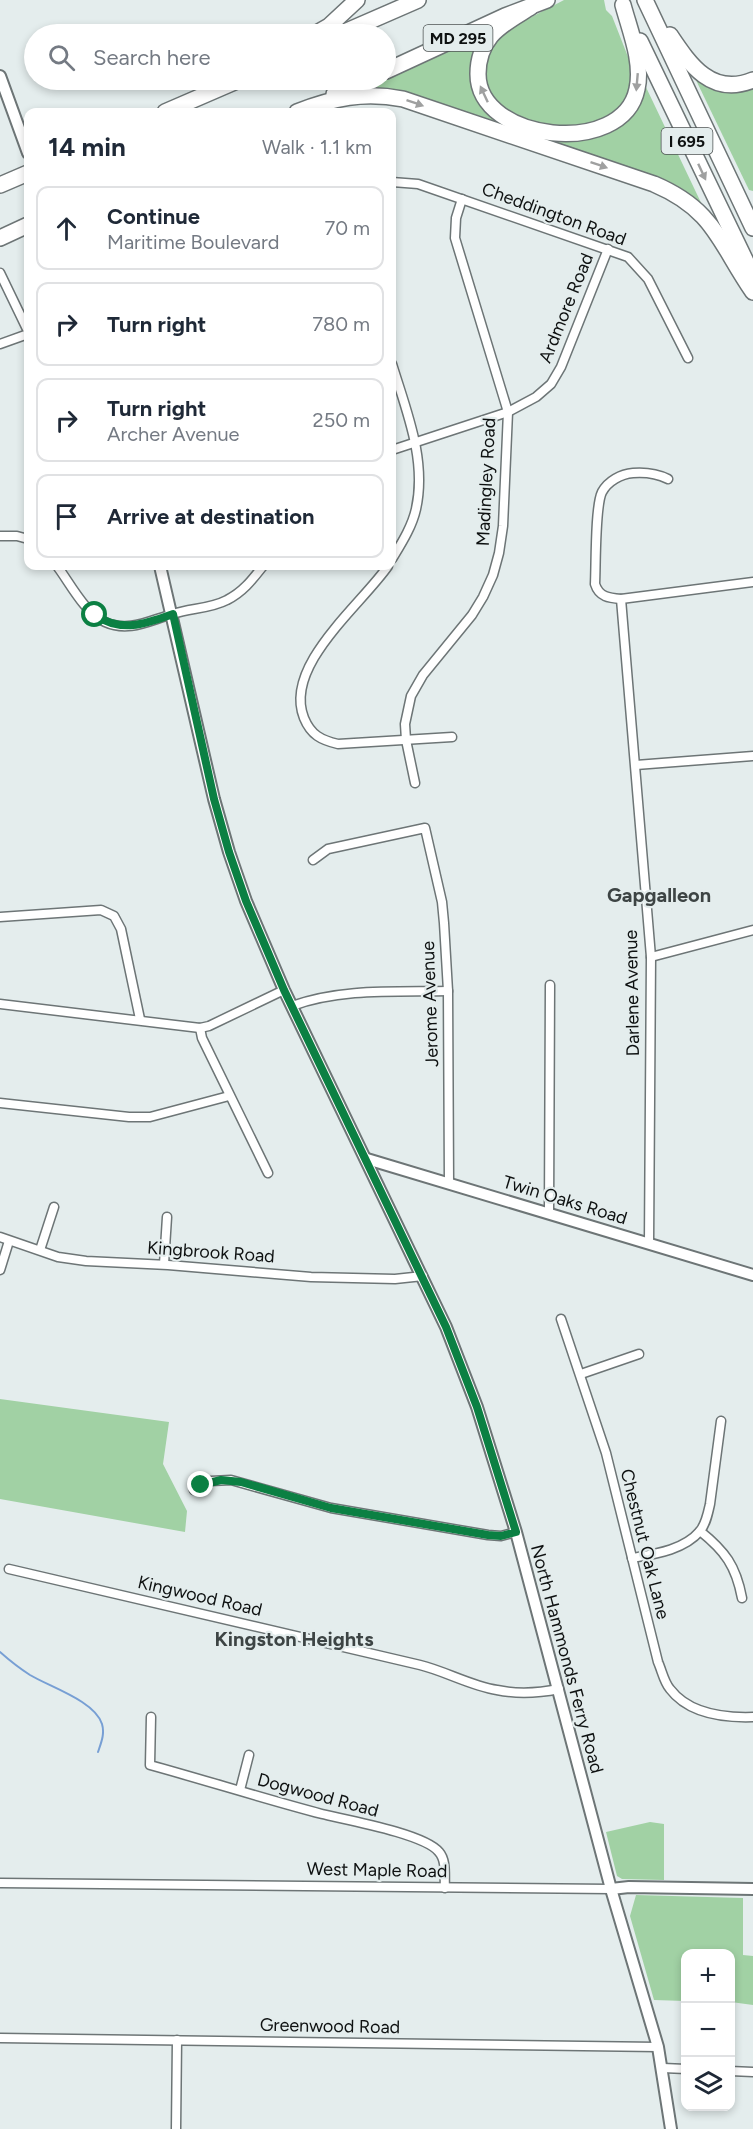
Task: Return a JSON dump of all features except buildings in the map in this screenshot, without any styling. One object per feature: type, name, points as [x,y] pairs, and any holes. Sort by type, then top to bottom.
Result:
[{"type":"highway","points":[[330,24],[357,0]]},
{"type":"highway","name":"MD 295","points":[[363,24],[418,0]]},
{"type":"highway","name":"MD 295","points":[[396,65],[505,16],[547,0]]},
{"type":"highway","points":[[646,0],[697,72],[707,79],[722,83],[734,84],[753,80]]},
{"type":"highway","name":"I 695","points":[[646,0],[753,228]]},
{"type":"highway","points":[[531,7],[502,26],[485,44],[478,67],[478,80],[482,93],[490,106],[502,117],[517,124],[550,131],[587,132],[600,130],[619,119],[634,101],[637,90],[638,61],[621,2]]},
{"type":"highway","name":"I 695","points":[[621,2],[753,276]]},
{"type":"highway","points":[[174,108],[216,90]]},
{"type":"highway","points":[[304,108],[344,90]]},
{"type":"highway","points":[[307,108],[327,101],[356,96],[390,96],[654,184],[681,196],[707,219],[753,292]]},
{"type":"highway","points":[[0,185],[24,175]]},
{"type":"highway","points":[[0,238],[24,227]]},
{"type":"street","points":[[0,76],[24,142]]},
{"type":"street","name":"Cheddington Road","points":[[396,182],[418,184],[628,257],[648,279],[688,358]]},
{"type":"street","name":"Madingley Road","points":[[415,783],[406,740],[406,712],[416,685],[472,615],[483,597],[493,575],[499,553],[502,526],[508,412],[455,238],[456,218],[462,199]]},
{"type":"street","name":"Ardmore Road","points":[[396,449],[508,412],[536,397],[561,367],[608,249]]},
{"type":"street","points":[[0,273],[24,324]]},
{"type":"street","points":[[0,344],[24,335]]},
{"type":"street","points":[[396,377],[416,442],[418,481],[416,509],[396,552]]},
{"type":"street","points":[[668,479],[652,473],[628,473],[610,482],[602,492],[598,511],[595,584],[599,593],[605,597],[621,599],[753,582]]},
{"type":"street","points":[[0,536],[24,538]]},
{"type":"street","points":[[60,570],[95,615],[105,622],[118,626],[148,623],[173,614],[225,602],[249,585],[261,570]]},
{"type":"street","name":"North Hammonds Ferry Road","points":[[161,570],[173,614],[197,728],[229,852],[250,912],[284,990],[423,1276],[463,1367],[494,1458],[559,1689],[611,1889],[658,2047],[671,2129]]},
{"type":"street","points":[[384,570],[313,659],[301,687],[302,712],[310,730],[324,741],[338,744],[452,737]]},
{"type":"street","name":"Darlene Avenue","points":[[621,599],[651,957],[650,1243]]},
{"type":"street","points":[[636,765],[753,756]]},
{"type":"street","name":"Jerome Avenue","points":[[313,860],[327,849],[425,828],[442,902],[448,992],[449,1182]]},
{"type":"street","points":[[0,917],[102,910],[114,916],[121,929],[140,1019]]},
{"type":"street","points":[[651,957],[753,930]]},
{"type":"street","points":[[549,1213],[550,985]]},
{"type":"street","points":[[0,1004],[200,1028],[209,1026],[284,990]]},
{"type":"street","points":[[292,1006],[309,1000],[348,993],[448,992]]},
{"type":"street","points":[[200,1028],[201,1038],[268,1173]]},
{"type":"street","points":[[0,1103],[129,1117],[150,1117],[229,1096]]},
{"type":"street","name":"Twin Oaks Road","points":[[367,1159],[753,1275]]},
{"type":"street","points":[[40,1250],[54,1207]]},
{"type":"street","points":[[164,1264],[167,1217]]},
{"type":"street","name":"Kingbrook Road","points":[[0,1237],[70,1260],[164,1264],[311,1277],[395,1279],[423,1276]]},
{"type":"street","points":[[0,1270],[9,1241]]},
{"type":"street","name":"Chestnut Oak Lane","points":[[561,1319],[606,1454],[658,1662],[668,1688],[680,1699],[707,1713],[753,1717]]},
{"type":"street","points":[[580,1374],[639,1354]]},
{"type":"street","points":[[632,1558],[660,1553],[685,1542],[700,1531],[710,1504],[721,1421]]},
{"type":"street","points":[[195,1490],[211,1481],[231,1480],[331,1508],[488,1535],[501,1536],[516,1532]]},
{"type":"street","points":[[700,1531],[717,1545],[735,1569],[742,1598]]},
{"type":"street","name":"Kingwood Road","points":[[9,1569],[420,1665],[498,1690],[542,1692],[559,1689]]},
{"type":"street","name":"Dogwood Road","points":[[151,1717],[150,1765],[404,1835],[434,1847],[444,1860],[445,1888]]},
{"type":"street","points":[[240,1791],[249,1755]]},
{"type":"street","name":"West Maple Road","points":[[0,1883],[753,1889]]},
{"type":"street","name":"Greenwood Road","points":[[0,2038],[658,2047]]},
{"type":"street","points":[[176,2129],[177,2040]]},
{"type":"street","points":[[663,2068],[681,2069]]},
{"type":"street","points":[[735,2071],[753,2072]]},
{"type":"green space","points":[[564,0],[604,0],[606,10],[612,16],[632,67],[633,86],[615,115],[576,128],[538,125],[496,108],[481,73],[497,35]]},
{"type":"green space","points":[[488,34],[473,70],[510,127],[509,130],[387,90],[396,90],[396,74]]},
{"type":"green space","points":[[694,76],[753,85],[753,191],[749,190]]},
{"type":"green space","points":[[644,83],[704,209],[557,145],[558,137],[596,136],[606,134],[622,125],[634,110]]},
{"type":"green space","points":[[0,1399],[169,1422],[163,1464],[187,1511],[185,1532],[0,1499]]},
{"type":"green space","points":[[650,1822],[664,1824],[664,1880],[622,1879],[617,1876],[606,1832]]},
{"type":"green space","points":[[636,1895],[743,1898],[743,1955],[753,1956],[753,2005],[735,2003],[735,1949],[681,1949],[681,2001],[654,2000],[630,1916]]},
{"type":"waterway","points":[[0,1652],[30,1675],[71,1695],[91,1708],[98,1716],[103,1728],[98,1752]]},
{"type":"district","name":"Gapgalleon","points":[[659,895]]},
{"type":"district","name":"Kingston Heights","points":[[294,1639]]},
{"type":"route","points":[[95,615],[105,622],[118,626],[130,626],[148,623],[173,614],[214,799],[246,901],[284,990],[446,1327],[477,1407],[516,1532],[501,1536],[488,1535],[331,1508],[231,1480],[211,1481],[201,1485]]}]
